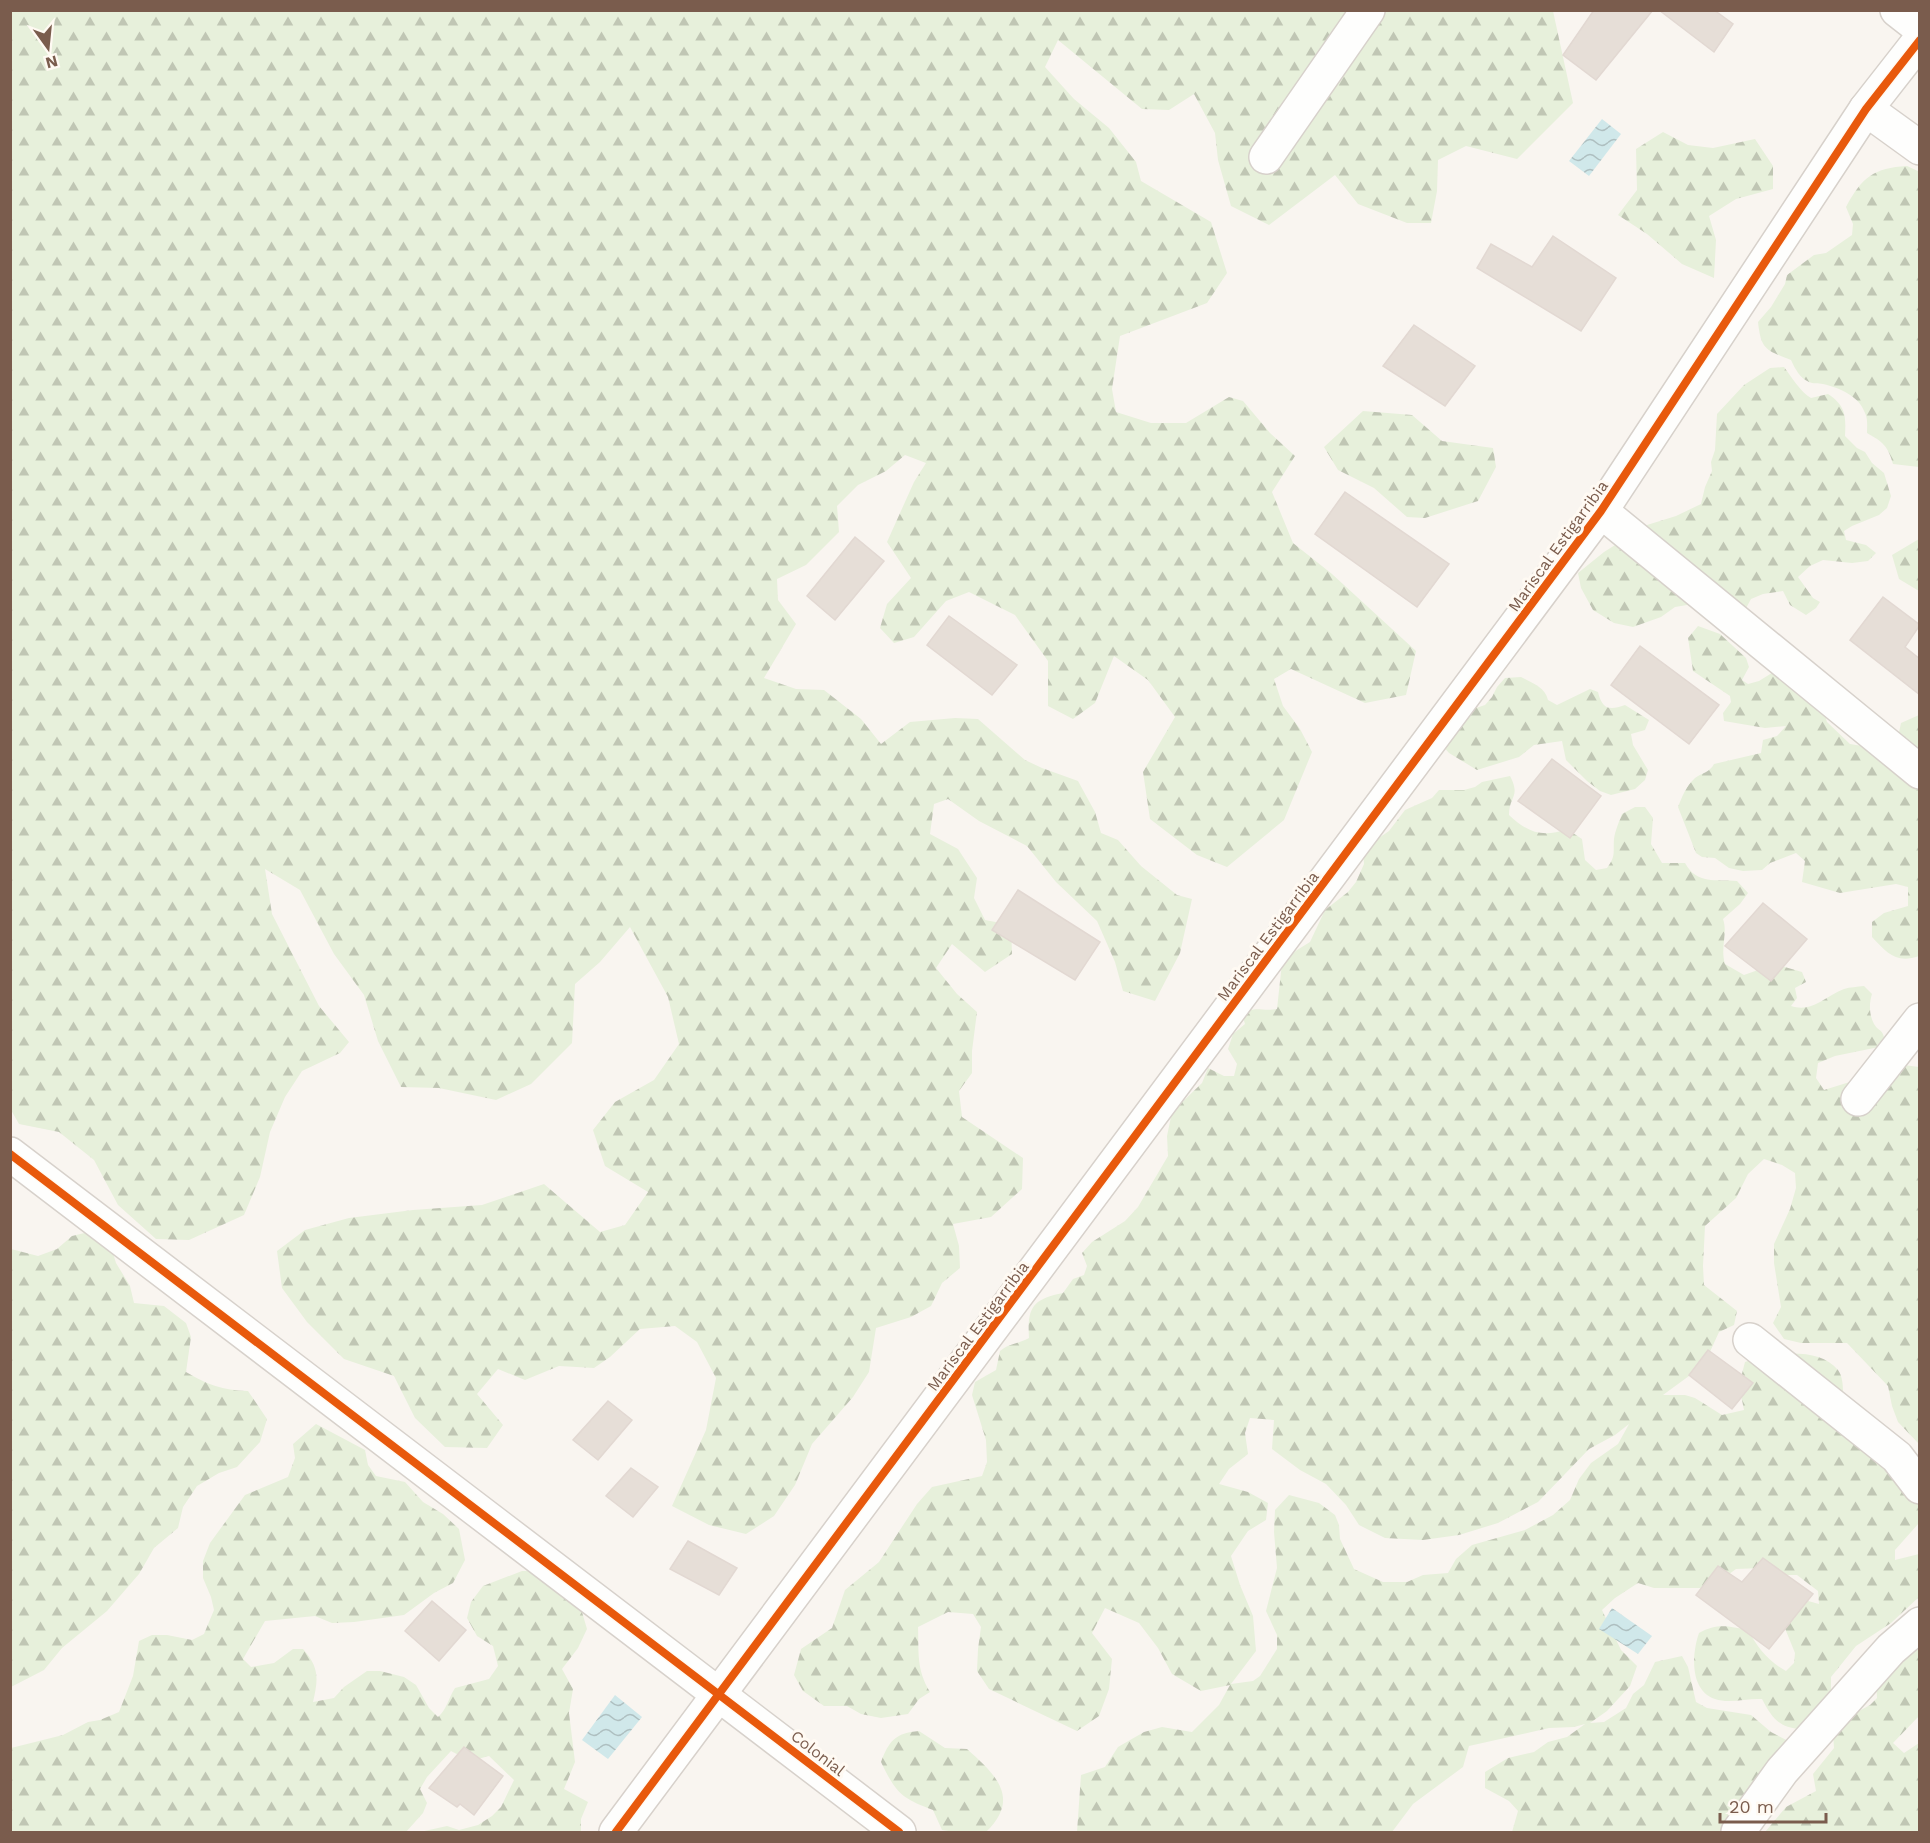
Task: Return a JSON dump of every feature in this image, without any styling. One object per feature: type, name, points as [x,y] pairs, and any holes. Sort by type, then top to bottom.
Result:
[{"type":"street","points":[[1266,157],[1368,10]]},
{"type":"street","points":[[1897,10],[1920,28]]},
{"type":"street","name":"Mariscal Estigarribia","points":[[616,1833],[1602,511],[1866,110],[1920,40]]},
{"type":"street","points":[[1866,110],[1920,148]]},
{"type":"street","points":[[1602,511],[1920,772]]},
{"type":"street","points":[[1858,1099],[1920,1020]]},
{"type":"street","name":"Colonial","points":[[10,1154],[899,1833]]},
{"type":"street","points":[[1750,1341],[1897,1457],[1920,1487]]},
{"type":"street","points":[[1738,1833],[1782,1771],[1891,1649],[1920,1624]]},
{"type":"green space","points":[[11,11],[1553,11],[1573,103],[1517,159],[1466,146],[1438,160],[1437,191],[1431,223],[1407,223],[1358,204],[1335,175],[1269,225],[1231,206],[1218,160],[1215,133],[1194,94],[1169,110],[1142,109],[1058,40],[1045,67],[1074,99],[1109,128],[1136,162],[1141,181],[1211,222],[1227,273],[1207,303],[1120,336],[1112,389],[1116,412],[1151,423],[1186,423],[1229,397],[1243,401],[1270,433],[1295,456],[1272,492],[1293,543],[1332,574],[1416,651],[1406,695],[1365,703],[1291,669],[1274,679],[1283,706],[1300,729],[1312,752],[1284,820],[1227,867],[1197,855],[1150,819],[1143,772],[1175,717],[1148,680],[1114,656],[1095,703],[1073,719],[1048,706],[1048,661],[1015,615],[969,592],[946,601],[914,637],[894,643],[880,628],[887,604],[911,578],[887,542],[914,482],[926,463],[905,455],[886,471],[858,485],[837,506],[839,532],[806,565],[777,579],[778,600],[796,624],[764,678],[796,689],[824,690],[861,719],[881,744],[910,722],[955,718],[978,719],[1025,760],[1078,781],[1095,812],[1101,833],[1118,840],[1141,866],[1177,895],[1192,899],[1180,953],[1155,1001],[1123,991],[1115,962],[1097,921],[1056,882],[1027,846],[979,821],[948,799],[934,804],[930,834],[958,849],[977,878],[974,898],[985,920],[1011,925],[1012,954],[985,972],[952,944],[936,968],[957,994],[977,1012],[972,1073],[959,1091],[962,1117],[1023,1158],[1022,1189],[991,1217],[953,1224],[959,1246],[960,1268],[942,1283],[931,1306],[911,1317],[876,1328],[869,1372],[853,1397],[812,1444],[795,1485],[774,1516],[746,1534],[709,1525],[672,1506],[706,1430],[716,1378],[697,1342],[675,1326],[640,1329],[610,1357],[594,1368],[559,1366],[525,1380],[498,1369],[477,1394],[503,1425],[487,1448],[445,1447],[415,1418],[394,1376],[344,1359],[307,1322],[282,1288],[277,1251],[305,1230],[349,1218],[482,1205],[544,1184],[600,1232],[625,1225],[648,1192],[605,1166],[593,1130],[615,1102],[654,1080],[679,1044],[668,997],[630,927],[600,962],[575,984],[572,1043],[531,1084],[496,1100],[439,1088],[401,1087],[378,1041],[364,995],[334,954],[300,890],[265,869],[272,914],[319,1006],[349,1042],[340,1053],[302,1071],[285,1097],[270,1132],[260,1177],[244,1215],[189,1240],[156,1239],[118,1205],[94,1160],[59,1132],[19,1124],[11,1110]]},
{"type":"green space","points":[[1663,132],[1688,145],[1713,148],[1755,139],[1773,166],[1773,189],[1736,199],[1709,216],[1716,240],[1714,278],[1682,264],[1647,234],[1618,215],[1637,190],[1636,149]]},
{"type":"green space","points":[[1907,166],[1920,172],[1919,467],[1893,464],[1884,445],[1867,433],[1866,415],[1854,397],[1842,390],[1811,383],[1803,378],[1791,360],[1766,348],[1761,338],[1758,322],[1771,307],[1785,284],[1787,275],[1814,255],[1826,253],[1852,235],[1853,224],[1846,207],[1864,181],[1877,172]]},
{"type":"green space","points":[[1784,367],[1807,396],[1811,398],[1828,394],[1834,398],[1844,412],[1845,436],[1857,448],[1865,452],[1872,463],[1884,473],[1891,496],[1887,508],[1879,515],[1844,531],[1846,540],[1866,545],[1876,553],[1868,561],[1852,563],[1823,560],[1810,566],[1798,577],[1813,598],[1820,602],[1806,615],[1790,605],[1783,591],[1763,594],[1751,599],[1745,610],[1687,605],[1675,607],[1661,617],[1633,627],[1614,623],[1593,610],[1581,588],[1578,573],[1604,552],[1647,525],[1676,516],[1701,504],[1712,471],[1717,414],[1744,385],[1770,368]]},
{"type":"green space","points":[[1363,411],[1412,415],[1442,441],[1493,448],[1496,467],[1478,501],[1425,518],[1407,517],[1374,488],[1338,470],[1324,447]]},
{"type":"green space","points":[[1919,539],[1919,591],[1899,579],[1892,555]]},
{"type":"green space","points":[[1698,626],[1720,634],[1746,658],[1749,667],[1742,680],[1748,684],[1759,681],[1775,671],[1823,708],[1827,722],[1850,744],[1868,747],[1898,737],[1901,723],[1919,715],[1919,956],[1904,959],[1892,956],[1872,937],[1872,922],[1884,913],[1908,906],[1908,887],[1896,884],[1840,893],[1802,882],[1805,861],[1796,853],[1770,863],[1762,870],[1743,871],[1729,868],[1715,858],[1702,857],[1696,853],[1678,807],[1689,784],[1714,764],[1761,753],[1763,740],[1777,736],[1786,726],[1765,728],[1724,721],[1723,713],[1731,702],[1730,696],[1693,671],[1688,638]]},
{"type":"green space","points":[[1521,677],[1534,683],[1548,700],[1557,705],[1590,689],[1598,692],[1607,707],[1615,708],[1625,705],[1649,720],[1645,730],[1631,734],[1633,745],[1648,770],[1645,780],[1635,789],[1611,795],[1600,791],[1566,760],[1562,741],[1534,745],[1519,757],[1477,770],[1449,753],[1440,743],[1464,712],[1485,705],[1505,678]]},
{"type":"green space","points":[[1510,776],[1515,793],[1509,815],[1529,830],[1536,832],[1550,833],[1567,829],[1582,839],[1585,860],[1596,870],[1607,868],[1612,860],[1617,826],[1622,814],[1635,807],[1645,807],[1653,818],[1651,844],[1662,863],[1685,863],[1695,875],[1708,880],[1737,881],[1748,893],[1740,904],[1723,919],[1725,964],[1744,975],[1775,964],[1802,972],[1806,982],[1795,988],[1797,998],[1791,1006],[1799,1008],[1812,1006],[1844,989],[1864,986],[1872,994],[1870,1009],[1872,1020],[1885,1040],[1879,1047],[1835,1056],[1818,1063],[1816,1078],[1824,1090],[1904,1065],[1919,1067],[1919,1444],[1898,1422],[1888,1386],[1847,1343],[1801,1343],[1784,1339],[1773,1323],[1781,1307],[1774,1263],[1774,1244],[1790,1209],[1796,1188],[1795,1173],[1782,1165],[1764,1159],[1748,1174],[1736,1198],[1705,1226],[1704,1285],[1737,1311],[1734,1325],[1719,1332],[1704,1365],[1663,1395],[1685,1395],[1695,1398],[1722,1415],[1744,1410],[1739,1385],[1745,1362],[1768,1356],[1794,1354],[1819,1357],[1829,1362],[1838,1370],[1841,1377],[1843,1401],[1919,1489],[1919,1523],[1895,1550],[1895,1560],[1919,1554],[1919,1597],[1891,1623],[1856,1646],[1831,1677],[1831,1697],[1801,1729],[1787,1727],[1777,1721],[1762,1699],[1726,1701],[1715,1699],[1707,1694],[1697,1679],[1694,1660],[1699,1633],[1711,1628],[1728,1627],[1748,1630],[1764,1654],[1786,1671],[1794,1663],[1795,1653],[1782,1621],[1801,1599],[1819,1604],[1818,1591],[1797,1575],[1781,1575],[1762,1568],[1736,1569],[1710,1588],[1654,1588],[1638,1583],[1615,1598],[1602,1610],[1621,1650],[1637,1666],[1630,1686],[1607,1711],[1590,1723],[1604,1722],[1626,1708],[1633,1694],[1644,1685],[1655,1662],[1682,1656],[1688,1667],[1696,1702],[1707,1708],[1751,1715],[1771,1732],[1796,1745],[1778,1808],[1765,1819],[1740,1832],[1512,1832],[1518,1811],[1509,1801],[1485,1788],[1485,1772],[1508,1758],[1534,1752],[1548,1742],[1567,1737],[1585,1724],[1549,1728],[1469,1746],[1463,1767],[1413,1804],[1392,1832],[1077,1832],[1081,1775],[1105,1767],[1118,1747],[1144,1732],[1162,1727],[1192,1732],[1219,1705],[1230,1685],[1201,1691],[1172,1674],[1158,1648],[1139,1623],[1105,1608],[1092,1633],[1112,1659],[1109,1689],[1099,1716],[1077,1731],[989,1689],[977,1671],[981,1627],[973,1614],[948,1612],[918,1627],[920,1668],[930,1692],[919,1699],[908,1714],[881,1718],[861,1714],[847,1706],[824,1706],[803,1691],[794,1675],[801,1649],[832,1628],[845,1590],[879,1562],[917,1504],[932,1487],[982,1476],[987,1462],[986,1440],[972,1395],[975,1382],[996,1370],[1000,1351],[1029,1338],[1029,1319],[1034,1306],[1045,1298],[1063,1293],[1073,1279],[1084,1275],[1087,1266],[1082,1253],[1092,1242],[1125,1221],[1138,1207],[1168,1156],[1167,1136],[1172,1112],[1202,1083],[1208,1068],[1224,1076],[1234,1076],[1237,1064],[1228,1049],[1233,1034],[1245,1024],[1242,1014],[1255,1009],[1277,1009],[1282,963],[1310,942],[1325,910],[1348,892],[1356,882],[1364,864],[1363,849],[1389,831],[1405,810],[1432,798],[1439,790],[1464,790],[1482,782]],"holes":[[[1250,1418],[1274,1420],[1272,1449],[1300,1470],[1326,1484],[1346,1505],[1359,1525],[1385,1538],[1423,1540],[1459,1535],[1498,1523],[1538,1502],[1589,1449],[1615,1435],[1629,1424],[1618,1444],[1591,1463],[1579,1479],[1570,1500],[1553,1515],[1525,1530],[1472,1545],[1456,1559],[1448,1573],[1423,1575],[1407,1582],[1383,1582],[1354,1569],[1340,1539],[1339,1525],[1335,1515],[1319,1503],[1289,1495],[1275,1510],[1277,1568],[1266,1611],[1277,1635],[1277,1649],[1260,1676],[1253,1681],[1231,1684],[1256,1651],[1253,1616],[1231,1556],[1248,1531],[1266,1520],[1268,1503],[1248,1492],[1219,1484],[1229,1469],[1248,1454],[1245,1433]]]},
{"type":"green space","points":[[93,1231],[113,1253],[116,1263],[130,1286],[134,1303],[164,1306],[186,1323],[191,1337],[186,1372],[216,1386],[248,1391],[267,1419],[260,1442],[237,1467],[219,1473],[197,1486],[183,1507],[178,1528],[154,1548],[139,1574],[107,1611],[62,1648],[44,1670],[11,1687],[11,1249],[38,1256],[57,1249],[72,1236]]},
{"type":"green space","points":[[316,1424],[365,1450],[368,1465],[376,1476],[405,1482],[423,1502],[443,1514],[459,1529],[465,1560],[453,1583],[434,1593],[404,1615],[332,1623],[315,1616],[265,1621],[243,1659],[251,1667],[274,1663],[293,1649],[303,1649],[315,1668],[316,1687],[313,1702],[334,1698],[344,1687],[367,1671],[380,1671],[404,1677],[416,1685],[429,1708],[438,1717],[455,1688],[489,1679],[498,1666],[493,1646],[477,1636],[467,1618],[471,1602],[483,1586],[522,1571],[536,1571],[576,1600],[587,1629],[578,1648],[562,1669],[573,1689],[569,1713],[575,1762],[564,1789],[588,1802],[581,1819],[581,1832],[420,1832],[447,1826],[459,1830],[478,1825],[501,1807],[514,1780],[489,1756],[470,1761],[451,1751],[427,1777],[420,1789],[427,1803],[423,1813],[406,1832],[11,1832],[11,1748],[63,1735],[88,1722],[119,1712],[133,1676],[139,1641],[152,1635],[167,1635],[192,1640],[204,1634],[214,1610],[203,1578],[203,1561],[210,1543],[245,1495],[288,1477],[295,1458],[293,1444]]},
{"type":"green space","points":[[1919,1645],[1919,1716],[1893,1743],[1904,1753],[1919,1743],[1919,1832],[1765,1832],[1786,1807],[1816,1791],[1813,1774],[1834,1748],[1833,1731],[1850,1716],[1870,1705],[1877,1698],[1876,1679]]},
{"type":"green space","points":[[919,1731],[945,1748],[967,1749],[995,1778],[1003,1798],[1002,1808],[986,1832],[942,1830],[933,1810],[906,1798],[891,1781],[881,1762],[890,1743],[899,1736]]},
{"type":"water","points":[[1602,119],[1621,134],[1589,176],[1569,161]]},
{"type":"water","points":[[1612,1608],[1652,1636],[1638,1654],[1599,1629]]},
{"type":"water","points":[[615,1695],[642,1717],[608,1759],[582,1740]]},
{"type":"building","points":[[1594,10],[1653,10],[1596,80],[1563,55]]},
{"type":"building","points":[[1659,10],[1714,10],[1733,24],[1714,52]]},
{"type":"building","points":[[1553,236],[1616,278],[1581,331],[1477,268],[1491,244],[1532,267]]},
{"type":"building","points":[[1414,325],[1475,366],[1445,406],[1383,366]]},
{"type":"building","points":[[1345,492],[1449,564],[1417,607],[1315,534]]},
{"type":"building","points":[[855,537],[884,561],[835,620],[807,596]]},
{"type":"building","points":[[1883,597],[1920,625],[1905,647],[1920,659],[1920,695],[1850,640]]},
{"type":"building","points":[[949,616],[1017,665],[992,695],[927,645]]},
{"type":"building","points":[[1640,646],[1719,705],[1689,744],[1611,685]]},
{"type":"building","points":[[1552,759],[1601,796],[1570,838],[1518,801]]},
{"type":"building","points":[[1018,890],[1100,942],[1075,980],[992,930]]},
{"type":"building","points":[[1763,903],[1807,939],[1771,981],[1725,946]]},
{"type":"building","points":[[1708,1350],[1753,1383],[1732,1409],[1689,1375]]},
{"type":"building","points":[[608,1401],[632,1420],[598,1460],[573,1440]]},
{"type":"building","points":[[631,1468],[658,1487],[633,1517],[606,1496]]},
{"type":"building","points":[[688,1541],[737,1568],[719,1595],[670,1569]]},
{"type":"building","points":[[1763,1558],[1813,1594],[1769,1649],[1696,1595],[1718,1566],[1742,1582]]},
{"type":"building","points":[[432,1601],[466,1630],[439,1661],[405,1631]]},
{"type":"building","points":[[464,1747],[503,1776],[474,1815],[460,1804],[457,1807],[429,1788]]},
{"type":"cycle path","points":[[616,1832],[1601,511],[1866,109],[1920,40]]},
{"type":"cycle path","points":[[10,1154],[899,1832]]}]
